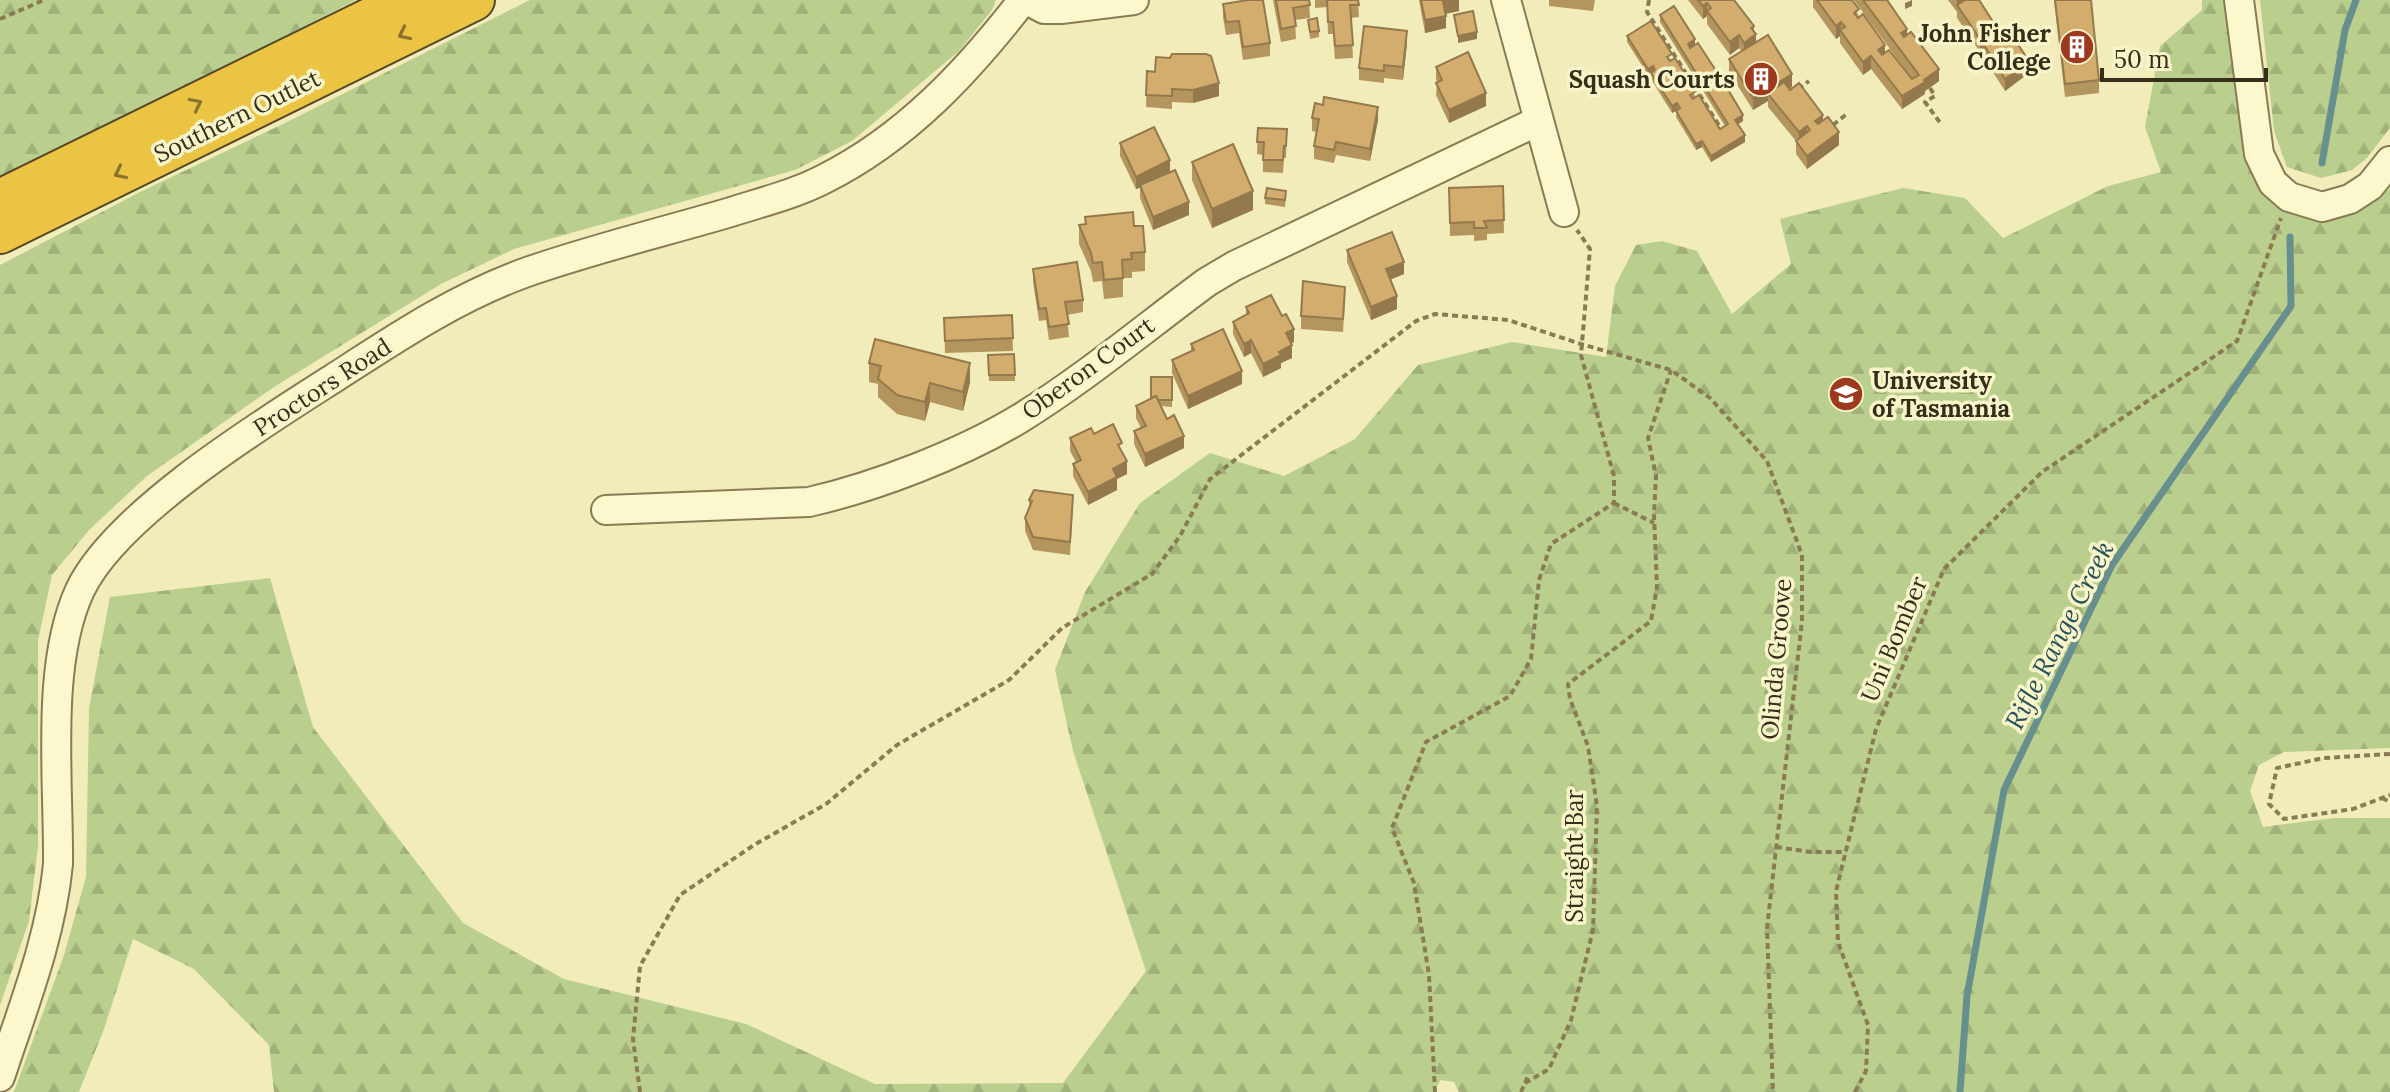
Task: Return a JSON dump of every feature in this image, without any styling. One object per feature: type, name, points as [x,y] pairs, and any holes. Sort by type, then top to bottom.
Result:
[{"type":"highway","name":"Southern Outlet","points":[[0,200],[408,0]]},
{"type":"highway","name":"Southern Outlet","points":[[0,233],[474,0]]},
{"type":"street","points":[[1025,0],[1044,9],[1134,0]]},
{"type":"street","name":"Proctors Road","points":[[0,1077],[46,938],[56,891],[58,698],[68,625],[80,591],[92,568],[106,551],[171,491],[247,436],[375,352],[467,297],[558,262],[791,194],[845,168],[944,93],[1025,0]]},
{"type":"street","points":[[1506,0],[1564,212]]},
{"type":"street","points":[[2239,0],[2259,154],[2273,183],[2289,197],[2322,207],[2350,199],[2370,186],[2390,161]]},
{"type":"street","name":"Oberon Court","points":[[606,510],[809,502],[946,456],[1037,407],[1207,282],[1234,266],[1538,121]]},
{"type":"path","points":[[0,19],[44,0]]},
{"type":"path","points":[[1649,0],[1647,12],[1720,127]]},
{"type":"path","points":[[1791,94],[1809,81]]},
{"type":"path","points":[[1930,88],[1935,96],[1925,102],[1941,124]]},
{"type":"path","points":[[1837,130],[1832,124],[1848,113]]},
{"type":"path","name":"Uni Bomber","points":[[1855,1092],[1866,1071],[1868,1025],[1838,942],[1836,891],[1876,729],[1944,569],[2042,472],[2237,341],[2289,197]]},
{"type":"path","points":[[1564,212],[1590,249],[1581,344],[1614,476],[1614,503]]},
{"type":"path","name":"Olinda Groove","points":[[640,1092],[633,1039],[640,966],[680,895],[754,845],[826,804],[897,745],[1009,680],[1062,628],[1152,574],[1180,536],[1210,479],[1416,321],[1435,314],[1508,320],[1671,370],[1710,398],[1767,461],[1802,555],[1802,621],[1767,928],[1773,1092]]},
{"type":"path","name":"Straight Bar","points":[[1525,1083],[1549,1069],[1571,1020],[1593,930],[1597,806],[1588,746],[1570,699],[1568,684],[1651,621],[1657,587],[1654,523],[1656,476],[1648,438],[1671,370]]},
{"type":"path","points":[[1614,503],[1654,523]]},
{"type":"path","points":[[1435,1092],[1429,975],[1414,883],[1392,828],[1426,742],[1510,696],[1531,659],[1539,580],[1551,544],[1614,503]]},
{"type":"path","points":[[2390,754],[2324,758],[2277,768],[2269,804],[2284,819],[2353,809],[2390,795]]},
{"type":"path","points":[[2382,798],[2390,802]]},
{"type":"path","points":[[1776,847],[1811,852],[1846,852]]},
{"type":"path","points":[[1521,1092],[1528,1076]]},
{"type":"green space","points":[[0,0],[356,0],[0,180]]},
{"type":"green space","points":[[530,0],[996,0],[992,10],[959,51],[852,141],[795,170],[514,249],[441,284],[274,387],[147,476],[89,530],[52,575],[38,641],[38,846],[29,921],[0,1005],[0,265],[142,191]]},
{"type":"green space","name":"University of Tasmania","points":[[2202,0],[2227,0],[2247,152],[2256,180],[2275,204],[2303,218],[2330,216],[2363,204],[2390,188],[2390,748],[2284,752],[2259,765],[2250,791],[2263,827],[2334,818],[2390,818],[2390,1092],[1459,1092],[1454,1082],[1441,1080],[1433,1092],[274,1092],[269,1045],[194,969],[133,939],[104,1029],[79,1092],[14,1092],[64,955],[86,877],[89,708],[110,597],[270,578],[313,727],[463,923],[564,979],[746,1024],[875,1084],[1063,1083],[1146,971],[1073,751],[1055,670],[1085,592],[1140,503],[1210,453],[1284,476],[1355,439],[1418,365],[1512,342],[1606,357],[1615,286],[1636,245],[1662,241],[1697,251],[1732,314],[1791,264],[1780,219],[1903,188],[1965,198],[2003,238],[2108,186],[2161,172],[2145,127],[2160,46],[2202,10]]},
{"type":"green space","points":[[2260,0],[2390,0],[2390,128],[2367,158],[2352,170],[2321,178],[2287,167],[2274,131]]},
{"type":"building","points":[[1263,0],[1270,43],[1243,47],[1239,21],[1226,22],[1223,4]]},
{"type":"building","points":[[1276,0],[1309,0],[1310,5],[1293,8],[1296,26],[1281,29]]},
{"type":"building","points":[[1327,0],[1358,0],[1359,5],[1350,5],[1353,45],[1335,46],[1333,22],[1328,22]]},
{"type":"building","points":[[1421,0],[1452,0],[1443,2],[1446,16],[1425,20]]},
{"type":"building","points":[[1698,0],[1734,0],[1754,26],[1751,28],[1756,34],[1744,43],[1739,35],[1730,42],[1707,11],[1711,8],[1707,3],[1703,6]]},
{"type":"building","points":[[1817,0],[1852,0],[1859,9],[1854,13],[1858,18],[1863,14],[1885,45],[1878,50],[1882,55],[1889,50],[1912,79],[1919,75],[1863,0],[1887,0],[1907,29],[1901,33],[1904,37],[1911,32],[1939,69],[1902,96],[1871,56],[1863,62],[1840,30],[1845,27],[1841,22],[1836,26]]},
{"type":"building","name":"John Fisher College","points":[[1965,0],[1979,0],[1999,31],[2007,28],[2029,61],[2005,79],[1984,45],[1990,39],[1987,34],[1980,39],[1957,5]]},
{"type":"building","name":"John Fisher College","points":[[2055,0],[2091,0],[2099,80],[2065,84]]},
{"type":"building","points":[[1674,6],[1695,39],[1688,44],[1690,48],[1698,43],[1720,77],[1713,82],[1715,86],[1723,81],[1743,115],[1735,120],[1745,135],[1711,156],[1702,141],[1696,144],[1676,111],[1680,108],[1677,103],[1672,106],[1651,73],[1655,70],[1653,66],[1648,69],[1627,36],[1651,21],[1672,54],[1667,57],[1670,61],[1675,58],[1696,91],[1690,95],[1693,99],[1699,95],[1720,129],[1728,124],[1660,15]]},
{"type":"building","points":[[1473,11],[1477,32],[1458,36],[1454,15]]},
{"type":"building","points":[[1317,18],[1319,31],[1310,32],[1308,20]]},
{"type":"building","points":[[1364,26],[1407,31],[1403,67],[1384,65],[1384,71],[1359,68]]},
{"type":"building","name":"Squash Courts","points":[[1768,35],[1792,74],[1753,98],[1729,59]]},
{"type":"building","points":[[1468,52],[1486,93],[1449,110],[1436,83],[1442,80],[1436,67]]},
{"type":"building","points":[[1172,54],[1211,56],[1219,83],[1193,90],[1172,89],[1172,96],[1146,95],[1147,71],[1155,72],[1156,57],[1170,58]]},
{"type":"building","points":[[1784,82],[1790,90],[1799,83],[1823,115],[1815,121],[1818,124],[1828,117],[1839,132],[1807,156],[1796,141],[1810,130],[1807,126],[1799,132],[1768,94]]},
{"type":"building","points":[[1324,97],[1378,107],[1370,149],[1336,142],[1334,150],[1314,146],[1319,119],[1312,118],[1315,103],[1323,105]]},
{"type":"building","points":[[1154,127],[1170,160],[1136,177],[1120,143]]},
{"type":"building","points":[[1258,128],[1287,129],[1283,160],[1263,160],[1264,142],[1257,142]]},
{"type":"building","points":[[1233,144],[1253,191],[1212,209],[1192,162]]},
{"type":"building","points":[[1175,170],[1189,202],[1153,217],[1140,185]]},
{"type":"building","points":[[1503,186],[1504,220],[1484,221],[1487,228],[1474,228],[1474,222],[1450,223],[1449,188]]},
{"type":"building","points":[[1267,188],[1286,191],[1285,200],[1265,198]]},
{"type":"building","points":[[1133,212],[1134,226],[1143,226],[1145,252],[1131,253],[1132,259],[1122,260],[1123,278],[1104,280],[1102,262],[1093,263],[1079,225],[1086,224],[1085,217]]},
{"type":"building","points":[[1392,232],[1404,262],[1386,269],[1397,296],[1371,307],[1347,250]]},
{"type":"building","points":[[1077,262],[1083,300],[1065,302],[1069,324],[1049,327],[1046,308],[1039,309],[1033,269]]},
{"type":"building","points":[[1303,281],[1345,287],[1343,319],[1301,316]]},
{"type":"building","points":[[1271,295],[1282,316],[1286,314],[1294,329],[1286,333],[1292,345],[1263,364],[1251,340],[1244,344],[1233,322],[1249,313],[1246,307]]},
{"type":"building","points":[[1012,315],[1013,338],[945,341],[944,318]]},
{"type":"building","points":[[1223,329],[1242,371],[1188,396],[1172,360],[1194,350],[1191,344]]},
{"type":"building","points":[[875,339],[970,363],[963,392],[930,383],[925,402],[897,395],[878,379],[881,366],[869,363]]},
{"type":"building","points":[[1014,354],[1015,375],[989,375],[988,355]]},
{"type":"building","points":[[1151,377],[1172,377],[1172,400],[1158,400],[1156,396],[1151,398]]},
{"type":"building","points":[[1156,396],[1167,419],[1174,415],[1184,436],[1145,454],[1134,431],[1146,426],[1136,406]]},
{"type":"building","points":[[1113,424],[1122,443],[1118,445],[1127,461],[1113,469],[1117,477],[1088,492],[1073,464],[1081,460],[1070,438],[1091,428],[1094,434]]},
{"type":"building","points":[[1034,490],[1073,495],[1070,542],[1033,537],[1025,518]]},
{"type":"waterway","name":"Rifle Range Creek","points":[[2322,163],[2345,30],[2356,0]]},
{"type":"waterway","name":"Rifle Range Creek","points":[[1960,1092],[1967,996],[2004,790],[2112,565],[2291,306],[2290,237]]},
{"type":"place","name":"John Fisher College","points":[[2077,47]]},
{"type":"place","name":"Squash Courts","points":[[1761,79]]},
{"type":"place","name":"University of Tasmania","points":[[1846,394]]}]
